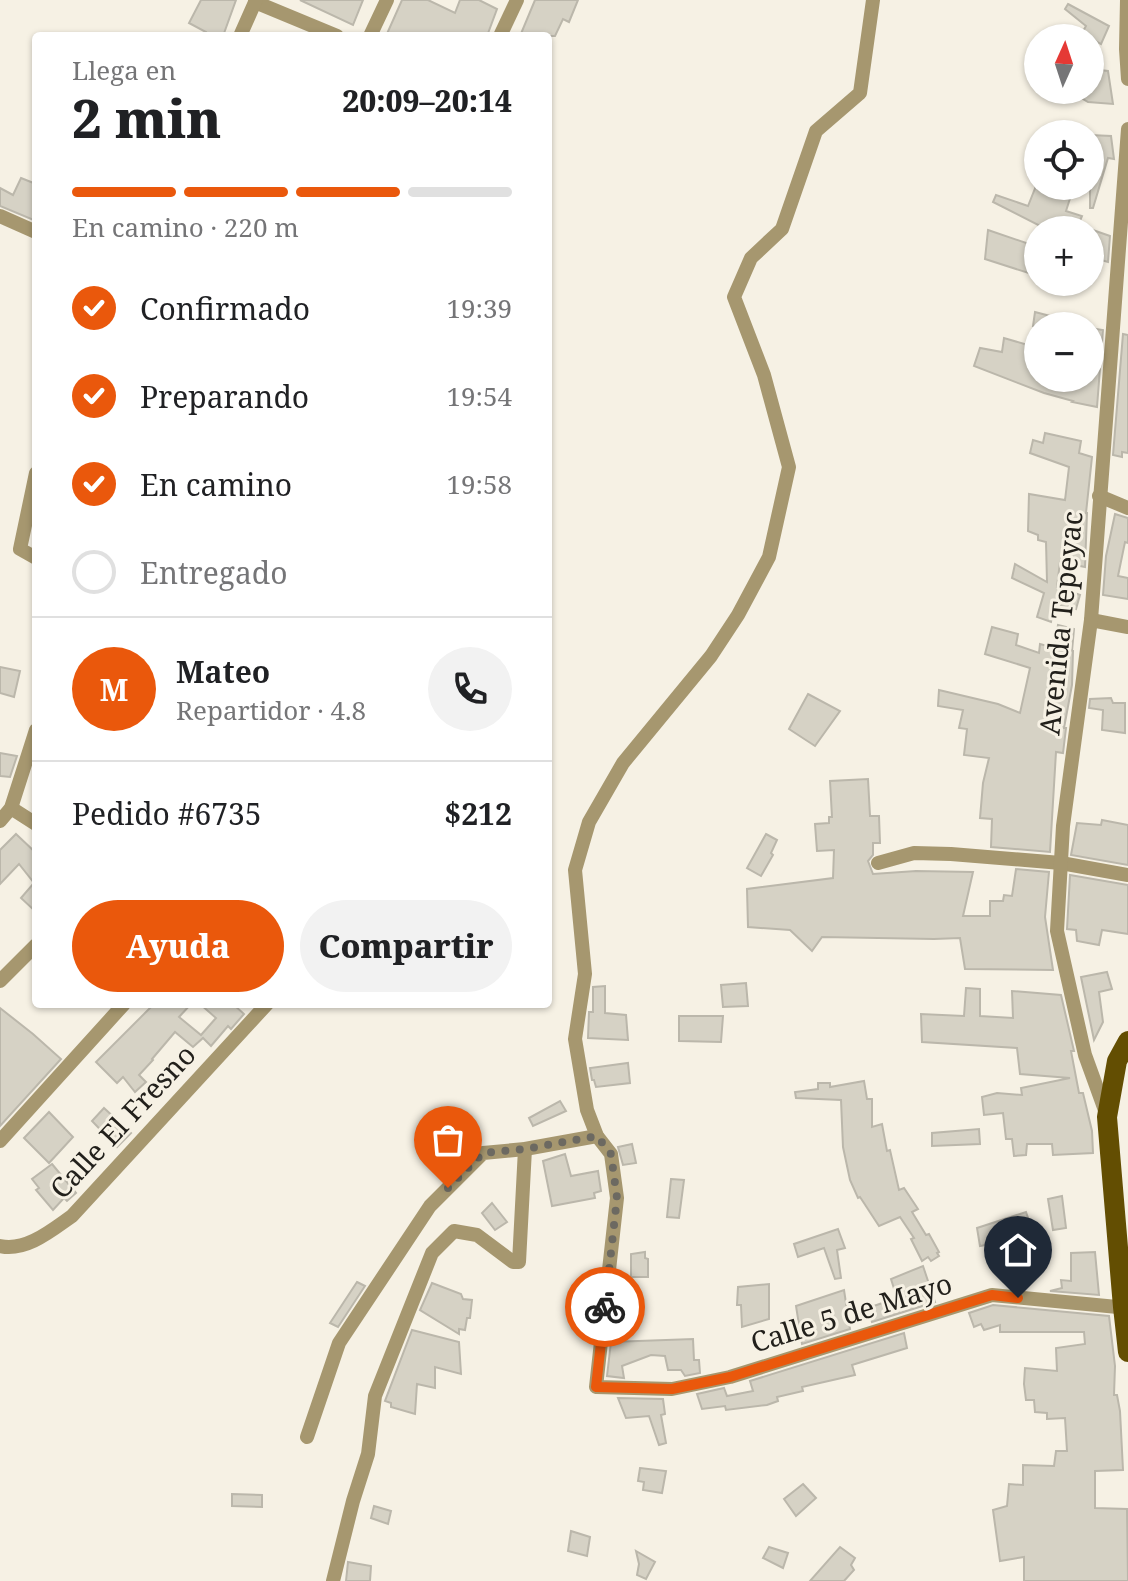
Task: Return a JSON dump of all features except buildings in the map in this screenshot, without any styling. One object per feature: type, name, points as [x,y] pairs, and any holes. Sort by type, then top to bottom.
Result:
[{"type":"main road","points":[[1128,1041],[1117,1061],[1107,1117],[1128,1352]]},
{"type":"street","points":[[372,32],[387,0]]},
{"type":"street","points":[[502,32],[517,0]]},
{"type":"street","points":[[307,1437],[339,1343],[430,1206],[483,1153],[597,1136],[587,1110],[575,1039],[585,974],[575,870],[589,822],[623,763],[711,656],[738,615],[769,557],[789,467],[764,375],[734,297],[751,258],[782,229],[816,131],[860,93],[873,0]]},
{"type":"street","points":[[1127,0],[1128,79]]},
{"type":"street","points":[[242,32],[256,1],[328,32]]},
{"type":"street","name":"Avenida Tepeyac","points":[[1107,1117],[1085,1055],[1057,931],[1063,826],[1091,620],[1099,496],[1122,290],[1128,129]]},
{"type":"street","points":[[0,216],[32,230]]},
{"type":"street","points":[[32,492],[20,549],[32,556]]},
{"type":"street","points":[[1099,496],[1128,508]]},
{"type":"street","points":[[1091,620],[1128,627]]},
{"type":"street","points":[[0,821],[11,808],[32,742]]},
{"type":"street","points":[[11,808],[32,821]]},
{"type":"street","points":[[878,863],[914,853],[951,854],[1061,863],[1128,875]]},
{"type":"street","points":[[0,981],[32,949]]},
{"type":"street","points":[[0,1141],[120,1008]]},
{"type":"street","name":"Calle El Fresno","points":[[0,1246],[38,1241],[72,1216],[263,1008]]},
{"type":"street","name":"Calle 5 de Mayo","points":[[597,1136],[611,1154],[617,1198],[596,1387],[672,1389],[730,1377],[992,1295],[1125,1308]]},
{"type":"street","points":[[333,1581],[368,1454],[375,1396],[432,1253],[454,1231],[477,1235],[513,1262],[519,1262],[525,1149]]},
{"type":"way so far","points":[[448,1188],[483,1153],[597,1136],[611,1154],[617,1198],[605,1307]]},
{"type":"route","points":[[605,1307],[596,1387],[672,1389],[730,1377],[992,1295],[1018,1298]]}]
